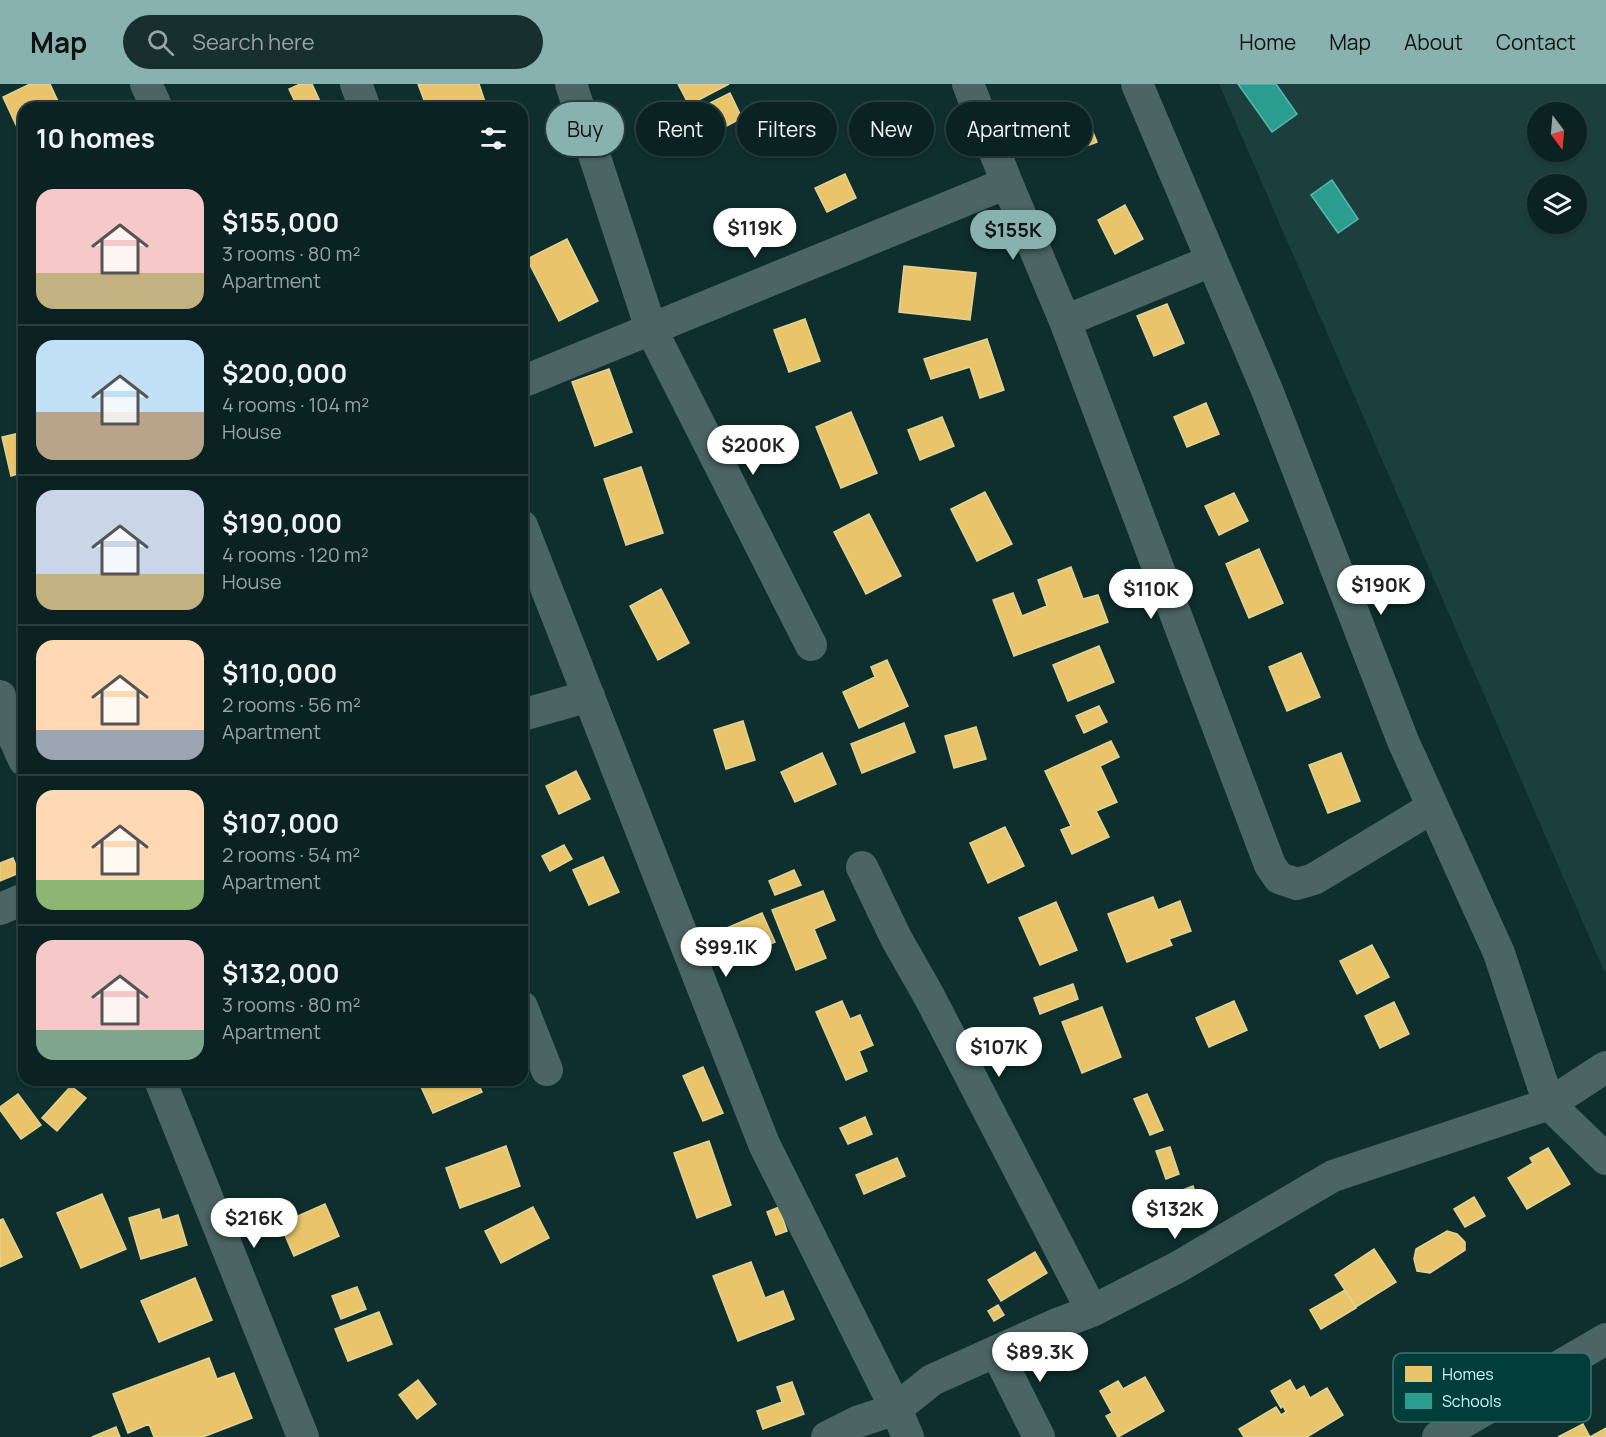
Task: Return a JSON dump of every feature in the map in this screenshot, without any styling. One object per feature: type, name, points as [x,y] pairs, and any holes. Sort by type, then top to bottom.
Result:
[{"type":"street","points":[[146,84],[154,102]]},
{"type":"street","points":[[356,84],[362,102]]},
{"type":"street","points":[[571,84],[651,329],[811,645]]},
{"type":"street","points":[[968,84],[1065,321],[1270,865],[1279,878],[1297,884],[1314,879],[1433,807]]},
{"type":"street","points":[[1137,84],[1267,390],[1404,741],[1498,953],[1549,1104],[1606,1159]]},
{"type":"street","points":[[528,380],[1007,183]]},
{"type":"street","points":[[1065,321],[1211,261]]},
{"type":"street","points":[[528,541],[764,1144],[902,1423]]},
{"type":"street","points":[[0,696],[4,715],[18,746]]},
{"type":"street","points":[[528,713],[589,696]]},
{"type":"street","points":[[861,867],[1092,1311]]},
{"type":"street","points":[[0,909],[18,902]]},
{"type":"street","points":[[528,1022],[547,1070]]},
{"type":"street","points":[[902,1423],[932,1380],[1057,1324],[1092,1311],[1178,1267],[1333,1176],[1549,1104],[1606,1067]]},
{"type":"street","points":[[162,1086],[303,1437]]},
{"type":"street","points":[[1584,1353],[1606,1339]]},
{"type":"street","points":[[996,1351],[1039,1437]]},
{"type":"street","points":[[827,1437],[857,1422],[902,1423]]},
{"type":"street","points":[[1458,1432],[1474,1422]]},
{"type":"shaded area","points":[[1219,84],[1606,84],[1606,969],[1604,971]]},
{"type":"building: Homes","points":[[30,84],[50,84],[58,102],[18,102],[18,129],[3,97]]},
{"type":"building: Homes","points":[[300,84],[312,84],[320,102],[295,102],[289,89]]},
{"type":"building: Homes","points":[[418,84],[479,84],[485,102],[425,102]]},
{"type":"building: Homes","points":[[678,84],[729,84],[695,102],[687,102]]},
{"type":"building: Homes","points":[[730,93],[737,108],[737,121],[725,127],[725,102],[712,102]]},
{"type":"building: Homes","points":[[1092,130],[1097,142],[1092,144]]},
{"type":"building: Homes","points":[[845,174],[856,198],[827,212],[815,188]]},
{"type":"building: Homes","points":[[1125,205],[1143,239],[1115,254],[1098,220]]},
{"type":"building: Homes","points":[[567,239],[598,301],[559,321],[528,258]]},
{"type":"building: Homes","points":[[904,266],[976,273],[970,320],[899,312]]},
{"type":"building: Homes","points":[[1167,304],[1184,343],[1154,356],[1137,316]]},
{"type":"building: Homes","points":[[805,319],[820,361],[789,372],[774,330]]},
{"type":"building: Homes","points":[[987,339],[1004,390],[980,398],[970,367],[931,379],[924,359]]},
{"type":"building: Homes","points":[[609,369],[632,432],[595,446],[572,382]]},
{"type":"building: Homes","points":[[1206,403],[1219,434],[1187,447],[1174,417]]},
{"type":"building: Homes","points":[[851,412],[877,473],[841,488],[816,427]]},
{"type":"building: Homes","points":[[942,417],[954,446],[920,460],[908,430]]},
{"type":"building: Homes","points":[[18,433],[18,474],[11,476],[2,437]]},
{"type":"building: Homes","points":[[641,467],[663,533],[626,545],[604,479]]},
{"type":"building: Homes","points":[[985,492],[1012,544],[977,561],[951,509]]},
{"type":"building: Homes","points":[[1234,493],[1248,521],[1219,535],[1205,506]]},
{"type":"building: Homes","points":[[869,514],[901,576],[866,594],[834,532]]},
{"type":"building: Homes","points":[[1259,549],[1283,603],[1249,618],[1226,564]]},
{"type":"building: Homes","points":[[1071,567],[1083,599],[1098,595],[1108,622],[1014,656],[993,600],[1013,593],[1022,616],[1047,606],[1038,580]]},
{"type":"building: Homes","points":[[661,589],[689,643],[658,660],[630,606]]},
{"type":"building: Homes","points":[[1099,646],[1114,682],[1068,701],[1053,665]]},
{"type":"building: Homes","points":[[1301,653],[1320,697],[1287,711],[1269,667]]},
{"type":"building: Homes","points":[[887,660],[908,706],[859,728],[843,692],[875,677],[871,667]]},
{"type":"building: Homes","points":[[1099,706],[1107,722],[1084,733],[1076,716]]},
{"type":"building: Homes","points":[[743,721],[755,760],[726,769],[714,730]]},
{"type":"building: Homes","points":[[904,723],[915,752],[862,773],[851,744]]},
{"type":"building: Homes","points":[[976,727],[986,759],[954,768],[945,736]]},
{"type":"building: Homes","points":[[1111,741],[1119,757],[1100,766],[1117,802],[1096,811],[1109,837],[1072,854],[1061,830],[1071,826],[1045,771]]},
{"type":"building: Homes","points":[[822,753],[836,784],[795,802],[781,772]]},
{"type":"building: Homes","points":[[1341,753],[1360,801],[1328,813],[1309,765]]},
{"type":"building: Homes","points":[[576,771],[590,799],[559,814],[546,786]]},
{"type":"building: Homes","points":[[1005,827],[1024,866],[988,883],[970,843]]},
{"type":"building: Homes","points":[[564,845],[572,859],[550,871],[542,856]]},
{"type":"building: Homes","points":[[603,857],[619,892],[589,905],[573,870]]},
{"type":"building: Homes","points":[[13,858],[18,873],[0,881],[0,863]]},
{"type":"building: Homes","points":[[794,870],[801,885],[775,895],[769,881]]},
{"type":"building: Homes","points":[[823,891],[835,920],[814,929],[826,958],[796,970],[772,910]]},
{"type":"building: Homes","points":[[1153,897],[1158,910],[1180,901],[1191,931],[1169,939],[1172,945],[1127,962],[1108,914]]},
{"type":"building: Homes","points":[[1056,902],[1077,950],[1040,965],[1019,918]]},
{"type":"building: Homes","points":[[762,913],[775,942],[740,957],[727,928]]},
{"type":"building: Homes","points":[[1372,945],[1389,977],[1357,994],[1340,961]]},
{"type":"building: Homes","points":[[1073,984],[1078,999],[1040,1014],[1034,998]]},
{"type":"building: Homes","points":[[842,1001],[850,1019],[860,1015],[873,1045],[859,1051],[867,1071],[846,1080],[816,1012]]},
{"type":"building: Homes","points":[[1234,1001],[1247,1030],[1209,1047],[1196,1018]]},
{"type":"building: Homes","points":[[1394,1002],[1409,1034],[1380,1048],[1365,1016]]},
{"type":"building: Homes","points":[[1102,1007],[1121,1057],[1082,1073],[1062,1022]]},
{"type":"building: Homes","points":[[703,1067],[723,1113],[703,1121],[683,1076]]},
{"type":"building: Homes","points":[[71,1086],[86,1098],[57,1131],[42,1118]]},
{"type":"building: Homes","points":[[421,1086],[480,1086],[482,1092],[433,1113]]},
{"type":"building: Homes","points":[[18,1094],[41,1125],[21,1139],[0,1110],[0,1107]]},
{"type":"building: Homes","points":[[1147,1094],[1163,1130],[1150,1135],[1134,1099]]},
{"type":"building: Homes","points":[[865,1117],[872,1134],[848,1144],[840,1128]]},
{"type":"building: Homes","points":[[709,1141],[731,1205],[697,1218],[674,1153]]},
{"type":"building: Homes","points":[[506,1146],[520,1186],[460,1208],[446,1168]]},
{"type":"building: Homes","points":[[1170,1147],[1179,1174],[1166,1179],[1156,1151]]},
{"type":"building: Homes","points":[[1548,1148],[1570,1184],[1527,1209],[1508,1178],[1533,1163],[1530,1158]]},
{"type":"building: Homes","points":[[897,1158],[905,1176],[864,1194],[856,1175]]},
{"type":"building: Homes","points":[[1193,1186],[1198,1201],[1181,1208],[1175,1193]]},
{"type":"building: Homes","points":[[102,1194],[126,1249],[81,1268],[57,1213]]},
{"type":"building: Homes","points":[[1474,1197],[1485,1216],[1465,1227],[1454,1209]]},
{"type":"building: Homes","points":[[325,1204],[339,1236],[294,1256],[280,1224]]},
{"type":"building: Homes","points":[[533,1207],[549,1238],[501,1263],[485,1231]]},
{"type":"building: Homes","points":[[779,1207],[787,1231],[776,1235],[767,1212]]},
{"type":"building: Homes","points":[[159,1209],[162,1220],[178,1215],[187,1245],[141,1259],[129,1218]]},
{"type":"building: Homes","points":[[3,1219],[22,1257],[0,1267],[0,1220]]},
{"type":"building: Homes","points":[[1447,1231],[1457,1234],[1465,1242],[1465,1250],[1430,1273],[1417,1271],[1414,1259],[1416,1249]]},
{"type":"building: Homes","points":[[1374,1249],[1396,1282],[1356,1307],[1335,1275]]},
{"type":"building: Homes","points":[[1035,1252],[1047,1273],[1001,1301],[988,1280]]},
{"type":"building: Homes","points":[[751,1262],[765,1298],[783,1291],[794,1319],[738,1341],[713,1276]]},
{"type":"building: Homes","points":[[195,1278],[212,1320],[159,1342],[141,1301]]},
{"type":"building: Homes","points":[[357,1287],[366,1309],[341,1319],[332,1296]]},
{"type":"building: Homes","points":[[1345,1290],[1356,1308],[1321,1329],[1310,1310]]},
{"type":"building: Homes","points":[[998,1305],[1004,1315],[994,1321],[988,1311]]},
{"type":"building: Homes","points":[[379,1312],[392,1344],[348,1361],[335,1329]]},
{"type":"building: Homes","points":[[209,1358],[217,1379],[234,1373],[252,1418],[203,1437],[154,1437],[149,1424],[128,1433],[113,1394]]},
{"type":"building: Homes","points":[[1145,1377],[1164,1411],[1118,1437],[1106,1416],[1112,1413],[1100,1391],[1118,1381],[1123,1389]]},
{"type":"building: Homes","points":[[418,1380],[436,1404],[417,1419],[399,1395]]},
{"type":"building: Homes","points":[[1290,1380],[1296,1391],[1304,1386],[1310,1398],[1327,1388],[1343,1415],[1307,1437],[1244,1437],[1239,1429],[1276,1407],[1281,1415],[1286,1412],[1271,1391]]},
{"type":"building: Homes","points":[[792,1382],[804,1414],[763,1429],[757,1411],[782,1402],[777,1387]]},
{"type":"building: Homes","points":[[1583,1424],[1590,1437],[1558,1437]]},
{"type":"building: Homes","points":[[116,1427],[120,1437],[92,1437]]},
{"type":"building: Homes","points":[[1606,1428],[1606,1437],[1590,1437]]},
{"type":"building: Schools","points":[[1238,84],[1276,84],[1297,114],[1272,132]]},
{"type":"building: Schools","points":[[1332,180],[1358,219],[1338,233],[1311,195]]}]
